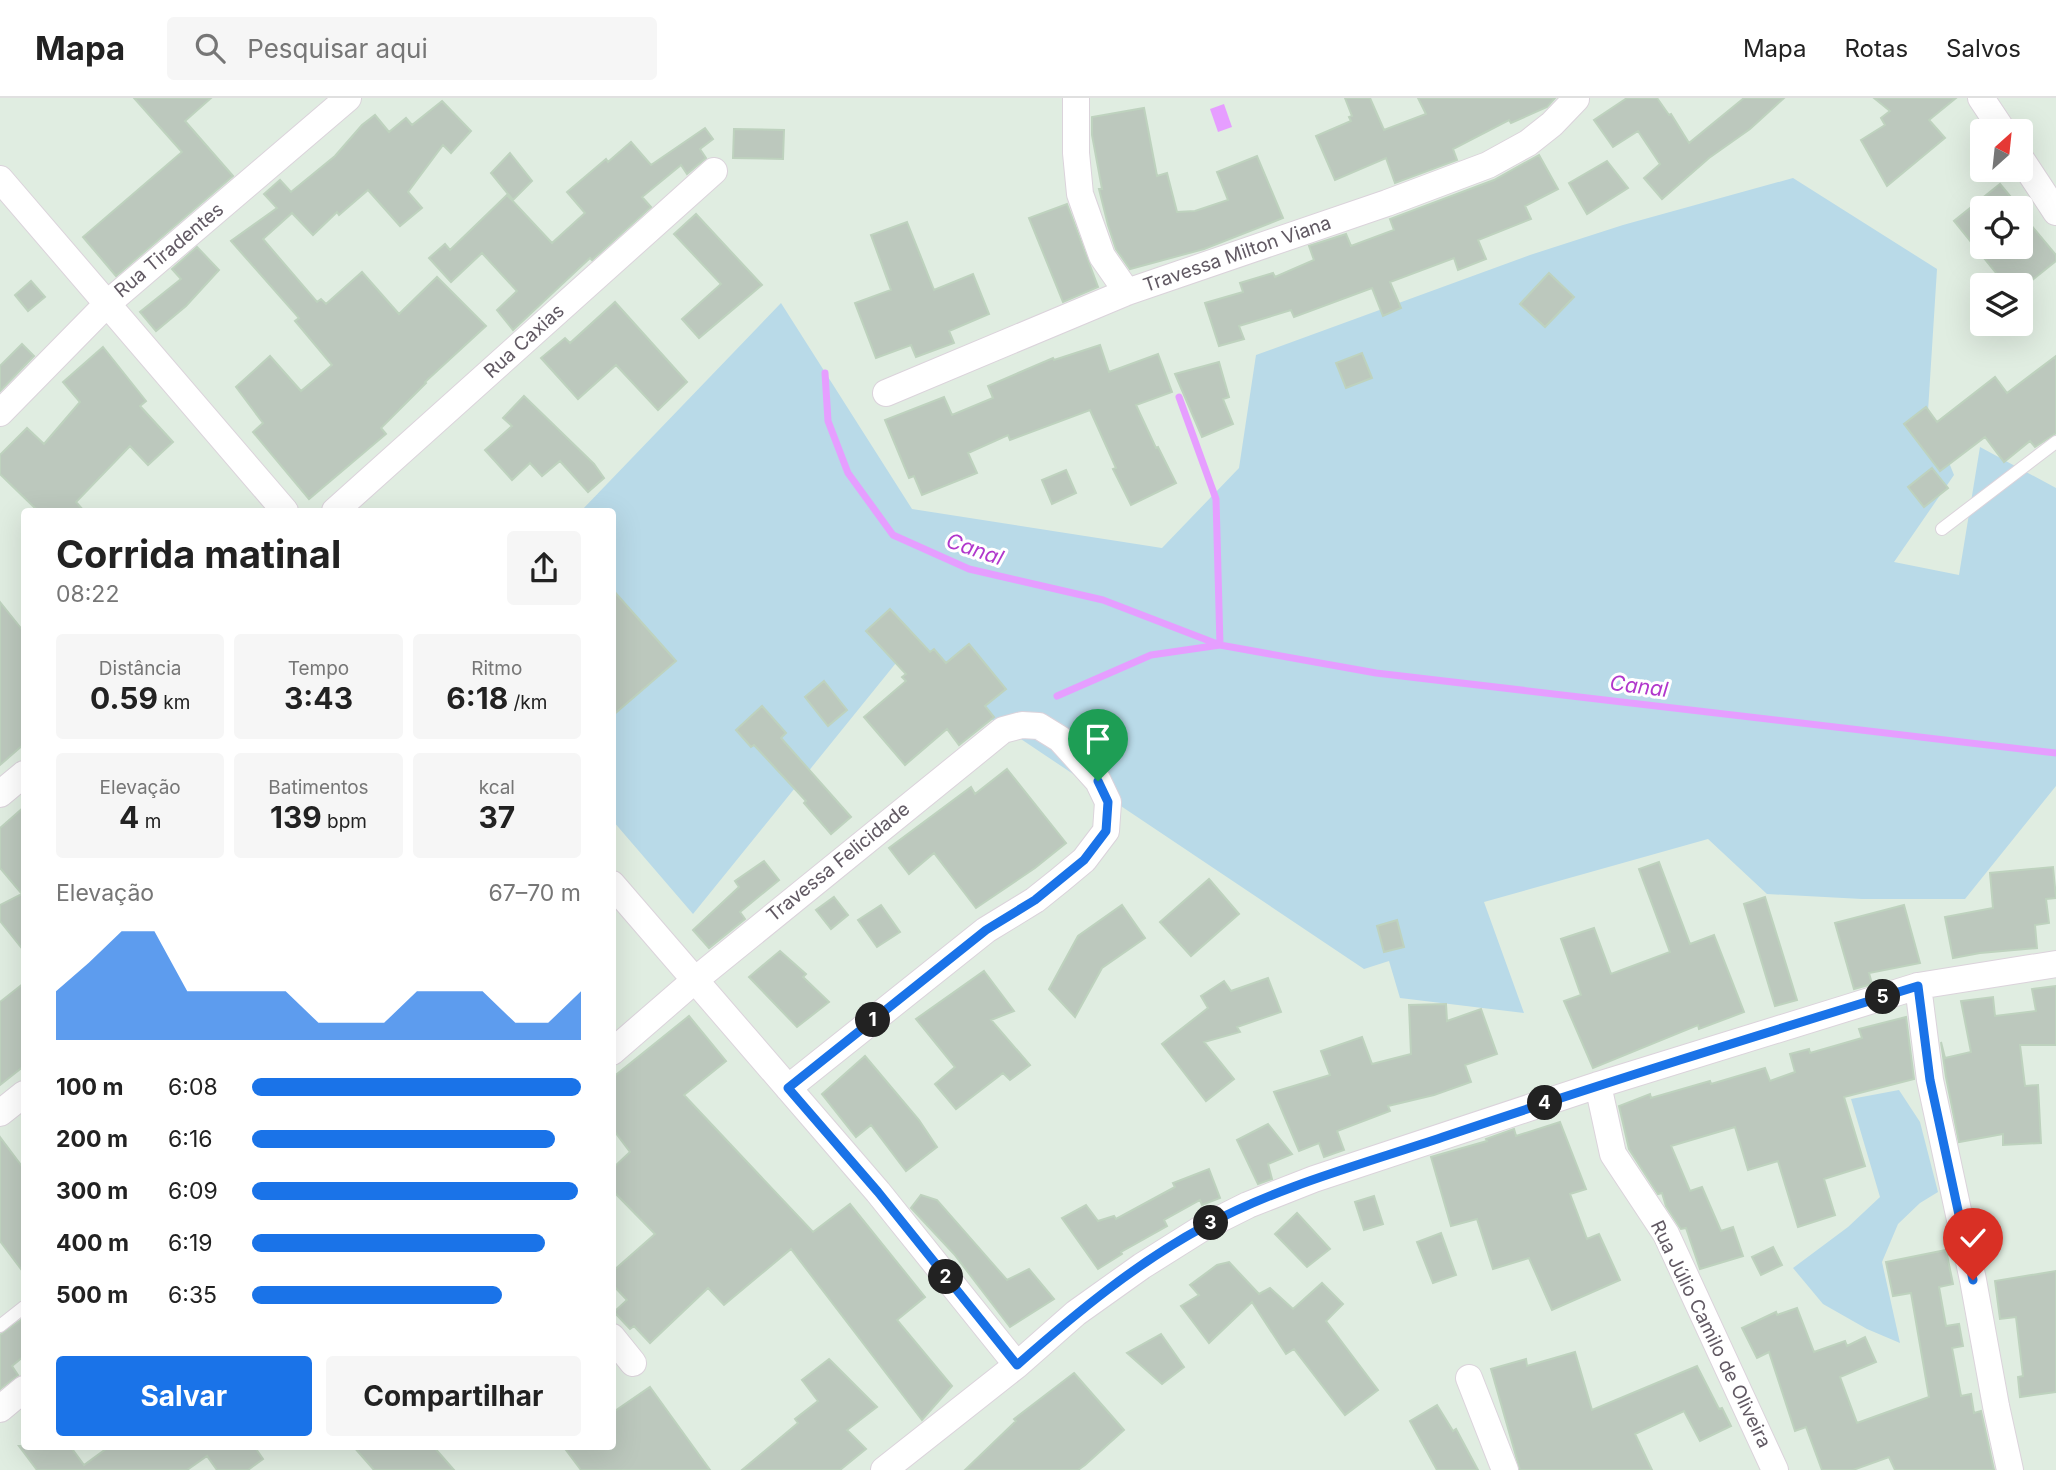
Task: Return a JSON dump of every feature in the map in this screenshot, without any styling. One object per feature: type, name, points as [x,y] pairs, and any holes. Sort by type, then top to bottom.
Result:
[{"type":"street","name":"Rua Tiradentes","points":[[0,413],[108,303],[348,98]]},
{"type":"street","points":[[1076,98],[1076,153],[1080,194],[1102,256],[1127,292]]},
{"type":"street","points":[[1980,98],[1995,119]]},
{"type":"street","name":"Travessa Milton Viana","points":[[886,393],[1127,292],[1374,208],[1488,165],[1528,142],[1552,124],[1576,99]]},
{"type":"street","name":"Rua Caxias","points":[[338,508],[713,171]]},
{"type":"street","points":[[0,179],[282,508]]},
{"type":"street","points":[[2034,179],[2056,212]]},
{"type":"street","name":"Travessa Felicidade","points":[[616,1048],[695,979],[1003,730],[1022,724],[1039,726],[1060,739],[1098,781],[1108,802],[1106,831],[1084,860],[1035,900],[986,930],[788,1088]]},
{"type":"street","points":[[0,794],[21,776]]},
{"type":"street","points":[[616,889],[878,1192],[1017,1365]]},
{"type":"street","points":[[884,1470],[1017,1365],[1076,1313],[1142,1266],[1204,1227],[1248,1205],[1314,1179],[1598,1085],[1918,986],[2056,964]]},
{"type":"street","points":[[1918,986],[1930,1080],[2010,1470]]},
{"type":"street","name":"Rua Júlio Camilo de Oliveira","points":[[1598,1085],[1613,1154],[1666,1234],[1775,1470]]},
{"type":"street","points":[[0,1113],[21,1096]]},
{"type":"street","points":[[616,1342],[633,1363]]},
{"type":"street","points":[[1469,1378],[1505,1470]]},
{"type":"street","points":[[0,1409],[21,1392]]},
{"type":"lane","points":[[1942,529],[2056,442]]},
{"type":"lane","points":[[0,1326],[21,1309]]},
{"type":"shaded area","points":[[1224,104],[1232,127],[1218,132],[1210,109]]},
{"type":"shaded area","points":[[1793,178],[1937,269],[1928,411],[1954,475],[1894,562],[1959,575],[1980,447],[2056,488],[2056,786],[1965,899],[1862,899],[1767,894],[1708,839],[1484,902],[1524,1013],[1400,998],[1389,961],[1364,969],[900,658],[693,914],[616,824],[616,508],[584,508],[781,303],[912,509],[1162,548],[1239,468],[1256,355],[1530,255],[1623,225]]},
{"type":"shaded area","points":[[1899,1090],[1920,1122],[1938,1192],[1920,1203],[1898,1224],[1882,1262],[1900,1343],[1867,1329],[1823,1304],[1793,1268],[1848,1227],[1880,1197],[1851,1099]]},
{"type":"building","points":[[134,98],[211,98],[185,121],[233,176],[116,276],[83,237],[182,152]]},
{"type":"building","points":[[1345,98],[1370,98],[1384,130],[1426,114],[1418,98],[1555,98],[1547,107],[1511,123],[1509,120],[1453,149],[1457,160],[1395,183],[1386,158],[1335,180],[1316,136],[1351,121],[1349,117],[1352,116]]},
{"type":"building","points":[[1627,98],[1657,98],[1669,115],[1671,114],[1689,143],[1744,98],[1784,98],[1750,129],[1709,158],[1662,199],[1644,178],[1660,164],[1638,131],[1613,147],[1594,120]]},
{"type":"building","points":[[1874,98],[1956,98],[1929,120],[1945,138],[1887,186],[1861,140],[1885,125],[1881,118],[1890,111]]},
{"type":"building","points":[[442,101],[471,131],[451,153],[443,145],[408,192],[422,208],[400,226],[368,190],[339,215],[337,212],[313,235],[292,213],[263,239],[317,302],[321,299],[326,304],[362,272],[399,314],[437,277],[486,326],[425,382],[381,428],[386,434],[309,499],[253,432],[263,423],[236,387],[270,356],[301,391],[332,365],[295,321],[299,318],[231,241],[277,208],[264,194],[280,180],[291,192],[335,156],[362,125],[375,115],[389,132],[406,118],[412,125]]},
{"type":"building","points":[[1144,108],[1157,176],[1167,173],[1177,212],[1195,211],[1228,200],[1217,172],[1257,156],[1283,218],[1204,249],[1130,269],[1116,249],[1099,189],[1102,189],[1092,135],[1092,117]]},
{"type":"building","points":[[705,128],[713,139],[700,149],[706,158],[687,174],[681,165],[642,197],[651,207],[592,260],[590,258],[513,330],[497,310],[517,291],[482,253],[451,282],[429,258],[445,244],[450,250],[507,195],[552,243],[585,213],[567,192],[606,159],[608,162],[631,142],[651,165]]},
{"type":"building","points":[[734,129],[784,130],[783,159],[733,158]]},
{"type":"building","points":[[510,153],[532,181],[513,200],[491,173]]},
{"type":"building","points":[[1539,155],[1558,189],[1525,206],[1531,219],[1478,240],[1486,259],[1458,270],[1454,258],[1390,282],[1401,308],[1383,316],[1372,288],[1294,317],[1291,310],[1239,326],[1244,339],[1219,346],[1205,303],[1243,292],[1240,283],[1273,273],[1275,277],[1314,260],[1309,246],[1346,234],[1351,246],[1394,230],[1390,219],[1494,180]]},
{"type":"building","points":[[1607,161],[1628,188],[1587,214],[1569,183]]},
{"type":"building","points":[[2000,184],[2010,196],[1985,196]]},
{"type":"building","points":[[1067,204],[1098,287],[1063,302],[1029,218]]},
{"type":"building","points":[[1970,208],[1970,241],[1954,221]]},
{"type":"building","points":[[696,214],[762,285],[699,338],[682,319],[721,284],[674,234]]},
{"type":"building","points":[[907,222],[934,290],[973,274],[989,314],[949,331],[954,343],[916,357],[911,345],[876,358],[855,303],[891,290],[871,235]]},
{"type":"building","points":[[2033,227],[2056,255],[2056,261],[2033,279],[2033,273],[1996,273],[1985,259],[2033,259]]},
{"type":"building","points":[[197,247],[219,270],[186,306],[156,331],[140,312],[181,279],[172,269]]},
{"type":"building","points":[[1549,273],[1574,297],[1545,327],[1520,304]]},
{"type":"building","points":[[31,281],[45,297],[28,311],[15,295]]},
{"type":"building","points":[[615,302],[687,382],[658,410],[616,365],[578,399],[541,358],[565,338],[570,343]]},
{"type":"building","points":[[22,344],[34,356],[0,391],[0,366]]},
{"type":"building","points":[[1100,345],[1109,372],[1158,354],[1172,392],[1136,405],[1176,483],[1131,505],[1113,469],[1116,468],[1090,410],[1010,440],[1008,435],[968,453],[977,473],[922,495],[914,476],[909,478],[885,420],[944,397],[952,415],[993,398],[988,386],[1053,358],[1054,360]]},
{"type":"building","points":[[103,347],[146,401],[140,406],[173,442],[148,465],[130,446],[76,502],[81,508],[35,508],[0,474],[0,455],[27,428],[44,444],[80,402],[63,382]]},
{"type":"building","points":[[1362,353],[1372,378],[1346,388],[1336,363]]},
{"type":"building","points":[[2056,356],[2056,433],[2035,447],[2030,441],[2004,462],[1985,437],[1940,471],[1904,424],[1926,407],[1937,422],[1995,377],[2007,393]]},
{"type":"building","points":[[1219,362],[1229,397],[1223,399],[1233,424],[1202,437],[1175,374]]},
{"type":"building","points":[[524,396],[594,464],[604,478],[588,492],[560,461],[542,476],[530,463],[512,480],[485,450],[512,426],[503,418]]},
{"type":"building","points":[[1932,468],[1948,488],[1924,507],[1908,487]]},
{"type":"building","points":[[1066,470],[1076,493],[1052,504],[1042,480]]},
{"type":"building","points":[[616,594],[676,661],[616,713]]},
{"type":"building","points":[[0,602],[21,628],[21,747],[0,765]]},
{"type":"building","points":[[890,609],[930,652],[934,649],[946,663],[969,644],[1006,689],[985,706],[994,717],[959,745],[947,729],[905,765],[864,717],[906,681],[902,677],[906,674],[866,631]]},
{"type":"building","points":[[824,681],[847,710],[828,726],[805,697]]},
{"type":"building","points":[[762,706],[786,733],[781,738],[851,817],[831,834],[804,803],[806,801],[754,745],[751,747],[736,730]]},
{"type":"building","points":[[1007,769],[1066,843],[1035,868],[976,908],[934,853],[909,874],[889,848],[971,787],[975,794]]},
{"type":"building","points":[[21,810],[21,893],[0,868],[0,828]]},
{"type":"building","points":[[764,861],[779,880],[740,912],[745,919],[709,948],[693,930],[739,887],[735,881]]},
{"type":"building","points":[[1659,862],[1690,944],[1714,935],[1744,1012],[1699,1029],[1698,1025],[1593,1068],[1564,1001],[1581,995],[1561,939],[1594,928],[1611,974],[1670,952],[1639,869]]},
{"type":"building","points":[[2053,867],[2056,898],[2046,899],[2049,923],[2035,925],[2037,948],[1953,958],[1945,917],[1993,908],[1990,873]]},
{"type":"building","points":[[1209,879],[1239,914],[1191,956],[1160,922]]},
{"type":"building","points":[[21,894],[21,947],[0,921],[0,905]]},
{"type":"building","points":[[834,897],[848,915],[831,929],[816,910]]},
{"type":"building","points":[[1765,897],[1797,1000],[1775,1006],[1744,904]]},
{"type":"building","points":[[881,905],[900,932],[877,947],[858,920]]},
{"type":"building","points":[[1122,905],[1145,938],[1102,968],[1075,1017],[1049,989],[1078,936]]},
{"type":"building","points":[[1904,905],[1920,963],[1869,973],[1872,984],[1854,989],[1835,923]]},
{"type":"building","points":[[1397,920],[1404,947],[1384,952],[1377,926]]},
{"type":"building","points":[[780,951],[806,974],[803,977],[829,1002],[797,1027],[749,977]]},
{"type":"building","points":[[984,971],[1014,1011],[991,1020],[1030,1065],[1010,1080],[1003,1073],[956,1109],[935,1084],[955,1067],[916,1019]]},
{"type":"building","points":[[1268,978],[1281,1012],[1237,1027],[1240,1032],[1204,1042],[1234,1079],[1206,1101],[1162,1044],[1208,1008],[1201,996],[1224,981],[1231,991]]},
{"type":"building","points":[[21,985],[21,1068],[0,1085],[0,1002]]},
{"type":"building","points":[[2056,986],[2056,1045],[2020,1045],[2025,1086],[2038,1085],[2041,1143],[2003,1145],[2003,1134],[1959,1142],[1941,1042],[1945,1058],[1971,1052],[1961,1001],[1993,997],[1995,1016],[2036,1011],[2032,989]]},
{"type":"building","points":[[1446,1004],[1447,1021],[1481,1009],[1497,1054],[1465,1065],[1471,1082],[1434,1095],[1388,1106],[1390,1111],[1337,1131],[1344,1150],[1324,1157],[1319,1143],[1299,1151],[1274,1092],[1330,1075],[1321,1051],[1362,1037],[1372,1064],[1411,1054],[1409,1005]]},
{"type":"building","points":[[689,1016],[726,1061],[684,1095],[813,1232],[850,1204],[925,1297],[897,1320],[952,1386],[922,1420],[791,1249],[724,1305],[708,1288],[650,1343],[634,1326],[630,1329],[616,1314],[616,1310],[627,1300],[616,1288],[616,1268],[655,1234],[616,1194],[616,1165],[630,1152],[616,1133],[616,1075]]},
{"type":"building","points":[[1906,1017],[1914,1079],[1844,1097],[1865,1166],[1824,1179],[1835,1215],[1798,1227],[1778,1161],[1748,1170],[1735,1127],[1671,1146],[1690,1191],[1702,1187],[1721,1231],[1733,1227],[1743,1256],[1700,1269],[1686,1228],[1681,1229],[1666,1206],[1662,1193],[1658,1194],[1629,1149],[1619,1106],[1650,1094],[1651,1098],[1765,1068],[1770,1081],[1795,1072],[1790,1054],[1809,1049],[1810,1053],[1862,1038],[1859,1029]]},
{"type":"building","points":[[865,1056],[919,1120],[937,1147],[906,1171],[871,1125],[856,1137],[822,1094]]},
{"type":"building","points":[[1560,1122],[1586,1189],[1570,1194],[1587,1239],[1599,1234],[1620,1280],[1552,1310],[1529,1258],[1493,1269],[1477,1219],[1451,1226],[1431,1157],[1487,1141],[1486,1139],[1514,1129],[1516,1136]]},
{"type":"building","points":[[1268,1124],[1292,1154],[1268,1164],[1272,1179],[1258,1184],[1237,1140]]},
{"type":"building","points":[[0,1137],[21,1165],[21,1269],[0,1241]]},
{"type":"building","points":[[1209,1169],[1220,1198],[1202,1205],[1200,1200],[1164,1220],[1167,1226],[1121,1252],[1122,1254],[1098,1269],[1062,1218],[1086,1205],[1098,1221],[1114,1216],[1116,1219],[1175,1187],[1173,1183]]},
{"type":"building","points":[[921,1195],[937,1200],[1007,1280],[1029,1269],[1054,1299],[1010,1327],[954,1254],[911,1208]]},
{"type":"building","points":[[1374,1196],[1383,1224],[1364,1230],[1355,1202]]},
{"type":"building","points":[[1297,1213],[1330,1249],[1307,1267],[1275,1234]]},
{"type":"building","points":[[1441,1233],[1456,1275],[1433,1283],[1417,1242]]},
{"type":"building","points":[[1773,1247],[1782,1265],[1761,1275],[1752,1257]]},
{"type":"building","points":[[1946,1250],[1953,1284],[1939,1287],[1946,1326],[1959,1324],[1963,1346],[1952,1348],[1961,1396],[1971,1394],[1974,1413],[1981,1411],[1994,1470],[1895,1470],[1889,1457],[1853,1470],[1822,1470],[1806,1427],[1795,1431],[1769,1352],[1757,1358],[1742,1328],[1776,1312],[1777,1315],[1797,1308],[1814,1352],[1845,1341],[1847,1346],[1865,1337],[1876,1362],[1840,1377],[1857,1423],[1929,1397],[1911,1293],[1893,1296],[1886,1262]]},
{"type":"building","points":[[1229,1262],[1259,1294],[1270,1288],[1293,1309],[1322,1283],[1343,1304],[1326,1321],[1378,1390],[1345,1415],[1294,1349],[1286,1354],[1252,1302],[1209,1343],[1181,1306],[1199,1295],[1190,1285],[1217,1265]]},
{"type":"building","points":[[2056,1271],[2056,1392],[2020,1397],[2018,1377],[2023,1376],[2016,1317],[2000,1319],[1995,1281]]},
{"type":"building","points":[[21,1320],[21,1358],[12,1366],[18,1375],[0,1389],[0,1335]]},
{"type":"building","points":[[1161,1334],[1184,1367],[1162,1384],[1127,1353]]},
{"type":"building","points":[[1575,1352],[1592,1410],[1697,1366],[1731,1426],[1700,1441],[1684,1411],[1635,1434],[1652,1470],[1520,1470],[1491,1369],[1526,1359],[1527,1366]]},
{"type":"building","points":[[829,1359],[877,1407],[847,1430],[866,1449],[840,1470],[742,1470],[798,1423],[795,1419],[818,1401],[802,1380]]},
{"type":"building","points":[[1074,1373],[1124,1430],[1085,1465],[1078,1470],[965,1470],[1016,1421],[1014,1419]]},
{"type":"building","points":[[650,1387],[710,1470],[581,1470],[566,1450],[616,1450],[616,1410]]},
{"type":"building","points":[[1437,1405],[1453,1431],[1456,1429],[1478,1470],[1437,1470],[1410,1421]]},
{"type":"building","points":[[22,1450],[73,1450],[84,1465],[105,1450],[257,1450],[263,1459],[248,1470],[217,1470],[207,1456],[187,1470],[37,1470]]},
{"type":"building","points":[[356,1450],[436,1450],[454,1470],[374,1470]]},
{"type":"waterway","name":"Canal","points":[[825,373],[828,421],[848,473],[893,535],[969,569],[1103,600],[1220,645],[1376,673],[2056,753]]},
{"type":"waterway","name":"Canal","points":[[1057,696],[1151,655],[1220,645],[1216,499],[1179,397]]},
{"type":"route","points":[[1098,781],[1108,802],[1106,831],[1084,860],[1035,900],[986,930],[788,1088],[878,1192],[1017,1365],[1076,1313],[1142,1266],[1204,1227],[1248,1205],[1314,1179],[1598,1085],[1918,986],[1930,1080],[1973,1280]]}]
